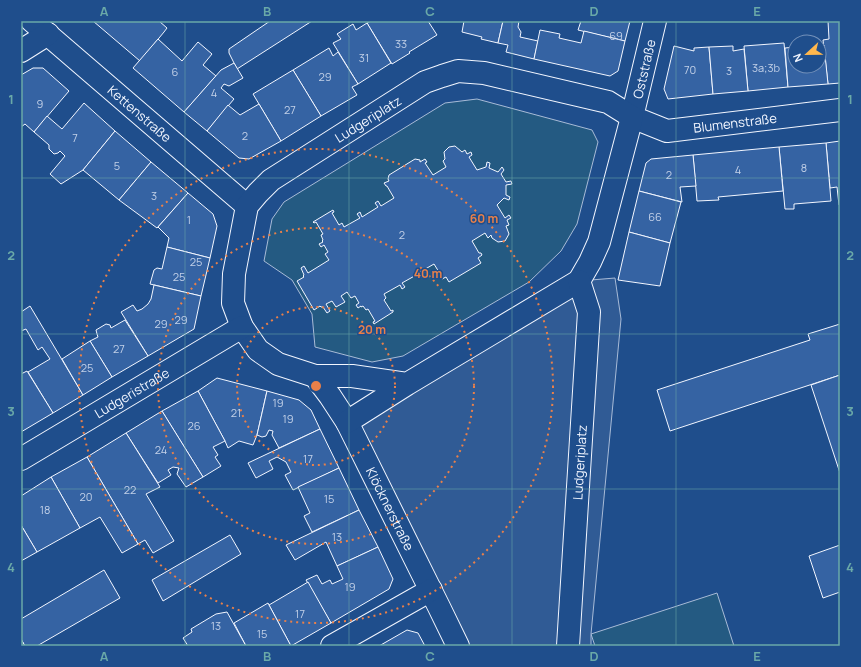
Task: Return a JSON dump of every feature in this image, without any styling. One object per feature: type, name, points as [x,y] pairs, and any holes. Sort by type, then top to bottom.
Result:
[{"type":"street","name":"Oststraße","points":[[632,117],[655,21]]},
{"type":"street","points":[[21,51],[40,28]]},
{"type":"street","name":"Kettenstraße","points":[[40,28],[247,206]]},
{"type":"street","name":"Ludgeriplatz","points":[[407,384],[352,376],[315,376],[278,364],[258,350],[242,327],[233,303],[234,274],[247,206],[262,188],[277,176],[425,82],[458,71],[484,73],[608,102],[632,117]]},
{"type":"street","name":"Blumenstraße","points":[[632,117],[666,131],[840,110]]},
{"type":"street","points":[[347,422],[407,384],[579,281],[599,242],[632,117]]},
{"type":"street","name":"Ludgeriplatz","points":[[568,646],[589,312],[579,281]]},
{"type":"street","name":"Ludgeristraße","points":[[21,459],[242,327]]},
{"type":"street","name":"Klöcknerstraße","points":[[315,376],[347,422],[458,646]]},
{"type":"street","points":[[332,646],[431,590]]},
{"type":"shaded area","points":[[477,99],[592,130],[598,142],[577,224],[561,251],[529,282],[403,356],[372,362],[315,347],[312,314],[292,280],[264,261],[272,219],[284,202],[445,103]]},
{"type":"shaded area","points":[[615,278],[621,319],[591,646],[458,646],[347,422],[579,281]]},
{"type":"shaded area","points":[[717,593],[734,646],[595,646],[591,634]]},
{"type":"building","points":[[93,21],[159,21],[167,28],[140,61]]},
{"type":"building","points":[[270,21],[312,21],[237,69],[229,53],[229,49]]},
{"type":"building","points":[[371,21],[428,21],[437,35],[392,64],[367,23]]},
{"type":"building","points":[[464,21],[503,21],[498,43],[462,32]]},
{"type":"building","points":[[503,21],[519,21],[518,27],[521,32],[520,37],[538,41],[534,59],[506,52],[508,45],[498,43]]},
{"type":"building","points":[[581,21],[630,21],[625,41],[578,30]]},
{"type":"building","points":[[828,21],[840,21],[840,83],[828,84],[827,39],[829,39]]},
{"type":"building","points":[[367,23],[391,63],[358,84],[333,43],[341,39],[337,34],[353,24],[356,30]]},
{"type":"building","points":[[540,30],[560,34],[559,38],[581,43],[584,31],[625,41],[618,71],[610,76],[534,59]]},
{"type":"building","points":[[158,39],[182,61],[198,42],[212,54],[203,65],[216,76],[184,112],[133,68]]},
{"type":"building","points":[[784,43],[788,87],[748,91],[744,46]]},
{"type":"building","points":[[674,46],[694,51],[694,48],[709,47],[713,94],[668,99],[664,89]]},
{"type":"building","points":[[733,46],[733,51],[744,49],[748,91],[713,94],[709,47]]},
{"type":"building","points":[[329,48],[333,56],[338,52],[358,84],[352,87],[357,95],[321,116],[293,70]]},
{"type":"building","points":[[785,48],[787,48],[787,74]]},
{"type":"building","points":[[234,63],[243,78],[229,86],[224,84],[221,88],[234,99],[207,131],[184,112],[221,70]]},
{"type":"building","points":[[33,68],[43,68],[69,91],[34,132],[25,124],[21,127],[21,75]]},
{"type":"building","points":[[293,70],[321,116],[281,141],[253,94]]},
{"type":"building","points":[[787,74],[827,74],[828,84],[788,87]]},
{"type":"building","points":[[84,103],[115,131],[83,170],[61,184],[50,174],[65,156],[60,151],[54,154],[49,149],[49,145],[34,132],[47,116],[62,129]]},
{"type":"building","points":[[259,104],[281,141],[249,159],[239,158],[207,131],[228,105],[240,115]]},
{"type":"building","points":[[115,131],[151,162],[119,200],[83,170]]},
{"type":"building","points":[[840,141],[839,205],[837,187],[830,188],[826,143]]},
{"type":"building","points":[[826,143],[831,201],[794,204],[794,209],[785,209],[779,147]]},
{"type":"building","points":[[455,146],[462,152],[465,150],[467,154],[471,152],[472,155],[469,157],[477,170],[486,167],[487,162],[490,163],[489,168],[498,172],[502,167],[504,170],[501,174],[506,182],[511,181],[512,184],[506,185],[506,195],[510,197],[509,200],[504,198],[497,205],[505,218],[509,215],[511,218],[507,220],[509,225],[506,226],[509,234],[505,241],[498,242],[492,238],[491,235],[488,238],[485,233],[472,241],[479,253],[482,255],[478,258],[481,263],[449,282],[446,277],[442,279],[440,277],[442,277],[434,264],[420,272],[423,276],[420,278],[418,274],[402,283],[405,287],[402,289],[400,285],[384,294],[386,298],[384,300],[393,312],[374,324],[373,322],[375,321],[368,309],[366,310],[363,306],[358,308],[356,305],[359,303],[355,296],[351,298],[347,292],[341,296],[345,302],[336,307],[332,301],[326,304],[330,311],[327,313],[323,307],[320,306],[314,310],[297,281],[304,277],[301,268],[304,266],[308,273],[329,260],[325,254],[328,252],[324,245],[321,247],[319,244],[323,242],[321,235],[323,234],[316,222],[313,222],[333,210],[334,212],[332,213],[339,225],[342,223],[344,227],[360,218],[357,214],[360,212],[362,217],[378,207],[375,203],[378,201],[381,206],[394,198],[384,183],[389,181],[389,175],[415,159],[420,160],[420,162],[425,159],[427,162],[425,163],[433,175],[446,167],[443,161],[445,159],[444,152],[449,147]]},
{"type":"building","points":[[779,147],[783,191],[718,197],[719,200],[697,201],[693,155]]},
{"type":"building","points":[[693,155],[696,186],[680,187],[682,202],[639,191],[646,163],[651,159]]},
{"type":"building","points":[[151,162],[188,193],[157,228],[119,200]]},
{"type":"building","points":[[639,191],[681,202],[670,243],[629,232]]},
{"type":"building","points":[[188,193],[213,214],[217,226],[210,258],[167,247],[169,238],[158,227]]},
{"type":"building","points":[[629,232],[670,243],[660,286],[618,280]]},
{"type":"building","points":[[167,247],[210,258],[201,296],[150,284],[154,270],[157,268],[162,269]]},
{"type":"building","points":[[154,285],[201,296],[194,329],[148,356],[121,312],[133,305],[137,311],[142,309],[151,299]]},
{"type":"building","points":[[30,306],[83,395],[53,413],[28,372],[50,359],[42,347],[38,350],[26,329],[21,331],[21,312]]},
{"type":"building","points":[[125,320],[148,356],[112,377],[90,341],[98,337],[96,330],[106,324],[110,325],[111,328]]},
{"type":"building","points":[[840,324],[840,375],[670,431],[657,390],[810,340],[808,334]]},
{"type":"building","points":[[90,341],[112,377],[83,395],[62,359]]},
{"type":"building","points":[[27,371],[53,413],[21,432],[21,374]]},
{"type":"building","points":[[840,375],[840,473],[811,385]]},
{"type":"building","points":[[217,378],[267,391],[257,435],[253,445],[239,441],[228,448],[198,391]]},
{"type":"building","points":[[198,391],[225,441],[213,447],[218,455],[215,457],[221,466],[203,477],[162,411]]},
{"type":"building","points":[[267,391],[299,400],[311,410],[320,429],[279,448],[272,435],[273,431],[269,430],[266,436],[262,437],[257,435]]},
{"type":"building","points":[[162,411],[203,477],[186,487],[177,474],[179,468],[173,467],[168,470],[171,475],[158,483],[126,433]]},
{"type":"building","points":[[320,429],[339,468],[293,490],[285,475],[291,472],[286,462],[277,457],[269,461],[273,469],[256,478],[248,463]]},
{"type":"building","points":[[126,433],[160,487],[146,494],[174,541],[153,553],[145,540],[138,544],[87,457]]},
{"type":"building","points":[[87,457],[138,544],[122,553],[100,517],[80,528],[51,477]]},
{"type":"building","points":[[339,468],[359,510],[312,532],[304,516],[310,513],[298,487]]},
{"type":"building","points":[[51,477],[80,528],[37,552],[21,525],[21,496]]},
{"type":"building","points":[[359,510],[378,547],[337,566],[326,542],[295,560],[286,545]]},
{"type":"building","points":[[21,525],[37,552],[21,561]]},
{"type":"building","points":[[230,535],[241,554],[163,601],[152,580]]},
{"type":"building","points":[[840,545],[840,592],[823,598],[809,556]]},
{"type":"building","points":[[378,547],[393,579],[389,589],[331,623],[306,580],[317,575],[322,584],[330,580],[332,584],[343,579],[337,566]]},
{"type":"building","points":[[104,570],[120,598],[37,646],[25,646],[21,639],[21,619]]},
{"type":"building","points":[[308,582],[331,623],[291,646],[269,605]]},
{"type":"building","points":[[268,603],[291,646],[246,646],[234,623]]},
{"type":"building","points":[[227,612],[246,646],[188,646],[183,638],[192,632],[191,629],[216,614]]},
{"type":"building","points":[[407,630],[418,633],[425,646],[379,646]]},
{"type":"building","points":[[21,639],[25,646],[21,646]]}]
